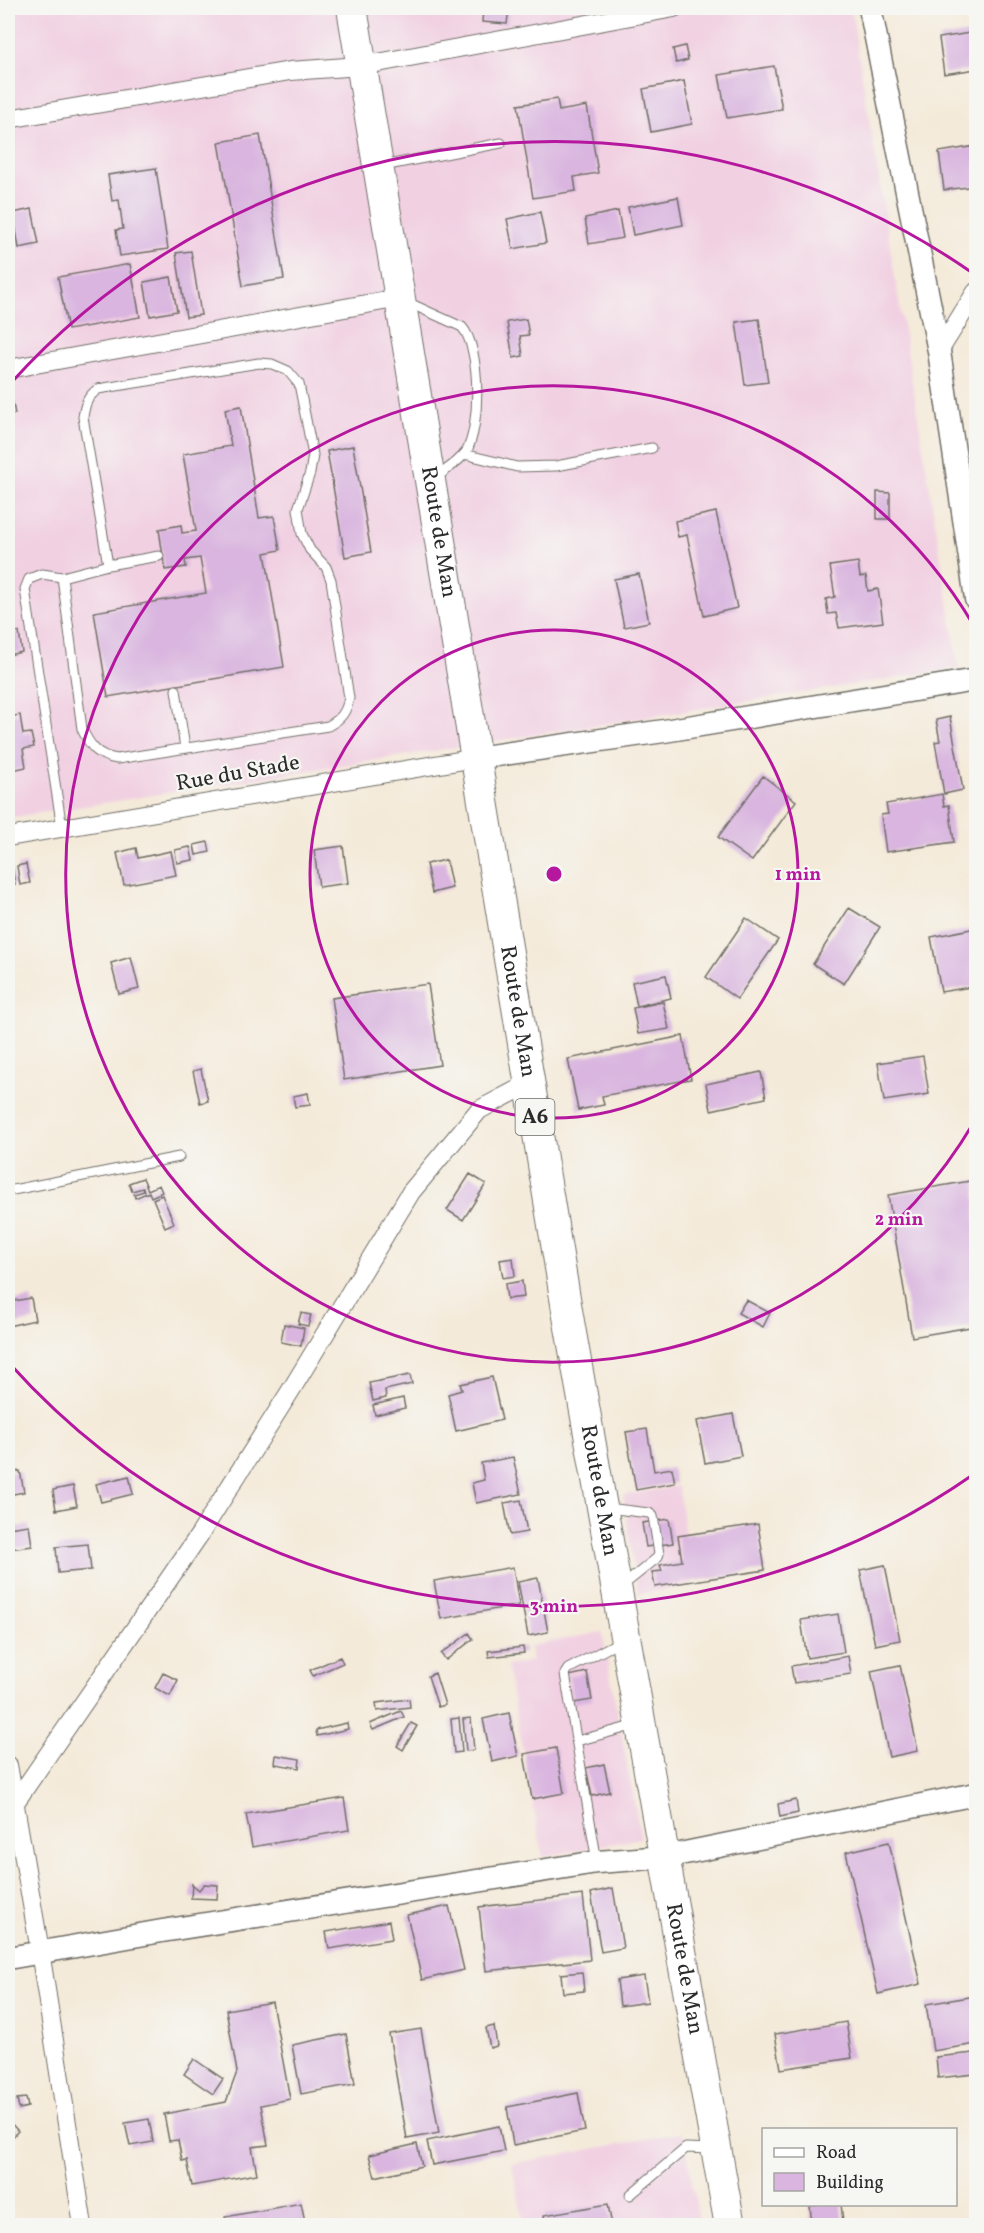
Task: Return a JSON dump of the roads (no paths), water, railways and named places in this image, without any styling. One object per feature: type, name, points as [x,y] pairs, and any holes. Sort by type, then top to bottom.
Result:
[{"type":"highway","name":"Route de Man","points":[[352,8],[602,1507],[730,2226]]},
{"type":"street","points":[[8,119],[290,71],[361,66],[674,8]]},
{"type":"street","points":[[870,8],[939,351],[976,599]]},
{"type":"street","points":[[939,351],[976,292]]},
{"type":"street","points":[[8,369],[400,298]]},
{"type":"street","points":[[476,758],[664,731],[976,680]]},
{"type":"street","name":"Rue du Stade","points":[[8,837],[476,758]]},
{"type":"street","points":[[14,1804],[200,1534],[291,1390],[411,1192],[479,1110],[530,1083]]},
{"type":"street","points":[[8,1765],[83,2226]]},
{"type":"street","points":[[8,1958],[597,1862],[665,1857],[976,1794]]},
{"type":"lane","points":[[378,167],[501,143]]},
{"type":"lane","points":[[400,298],[462,327],[468,334],[478,386],[471,442],[464,454],[430,482]]},
{"type":"lane","points":[[62,578],[82,729],[96,752],[106,758],[117,759],[328,726],[340,719],[349,698],[331,580],[326,567],[310,550],[302,534],[298,509],[310,473],[313,455],[299,384],[288,371],[272,364],[259,363],[98,389],[89,396],[84,405],[83,417],[108,565]]},
{"type":"lane","points":[[464,454],[517,467],[556,466],[652,448]]},
{"type":"lane","points":[[62,828],[25,588],[29,579],[42,574],[62,578],[108,565],[159,556]]},
{"type":"lane","points":[[176,690],[185,748]]},
{"type":"lane","points":[[8,1191],[179,1157]]},
{"type":"lane","points":[[602,1507],[652,1514],[659,1550],[657,1558],[617,1590]]},
{"type":"lane","points":[[597,1862],[565,1674],[568,1669],[626,1638]]},
{"type":"lane","points":[[577,1741],[641,1724]]},
{"type":"lane","points":[[630,2195],[686,2148],[717,2150]]}]
